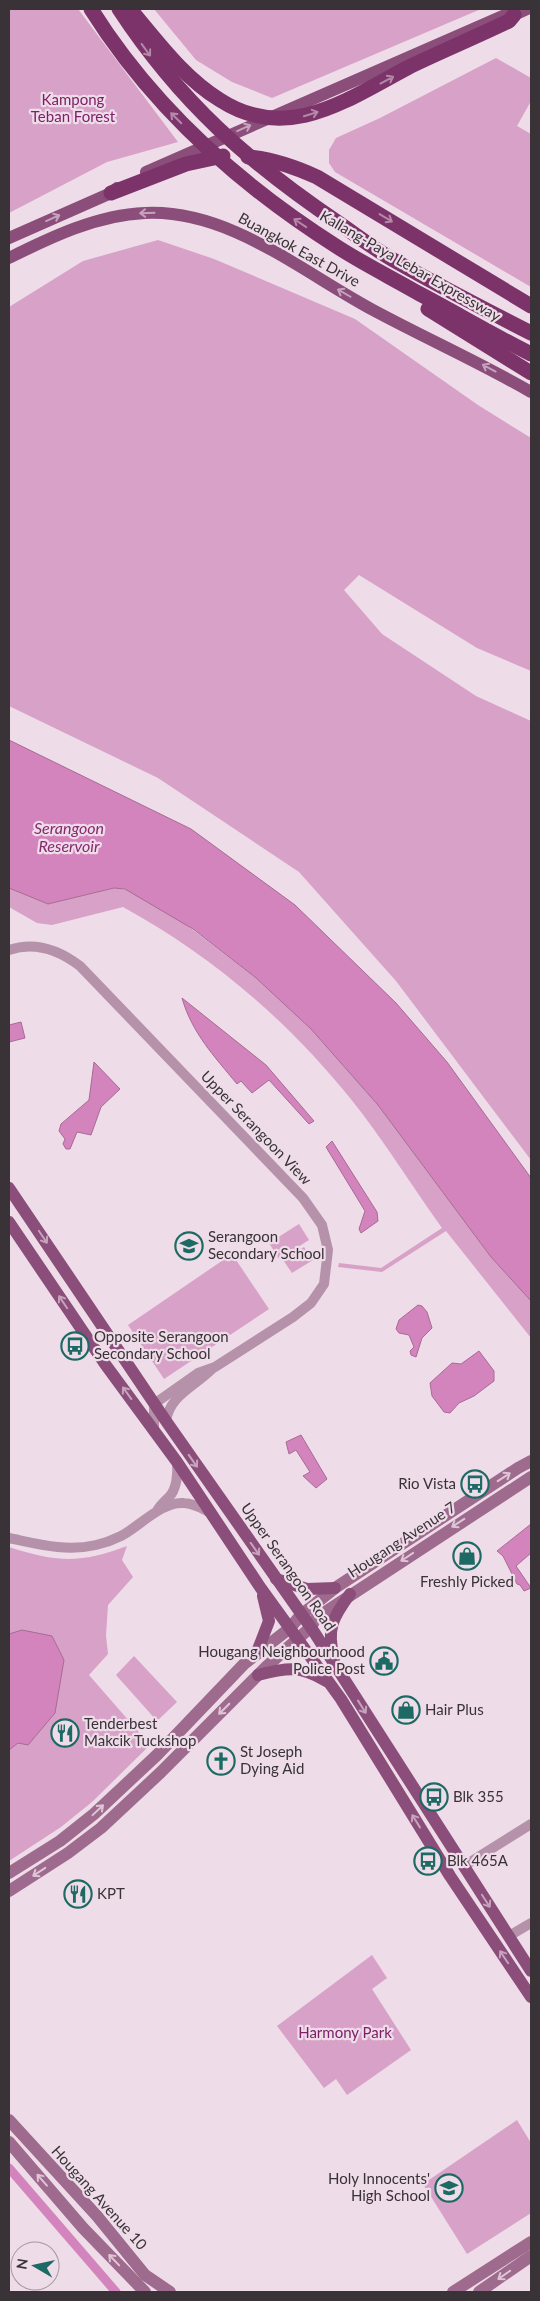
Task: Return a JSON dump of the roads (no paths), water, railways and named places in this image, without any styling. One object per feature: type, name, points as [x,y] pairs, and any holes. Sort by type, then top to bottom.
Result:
[{"type":"highway","name":"Kallang-Paya Lebar Expressway","points":[[91,9],[162,104],[198,140],[249,185],[290,216],[341,249],[531,354]]},
{"type":"highway","name":"Kallang-Paya Lebar Expressway","points":[[119,9],[146,50],[176,87],[219,131],[262,169],[395,261],[531,333]]},
{"type":"highway","points":[[130,9],[184,72],[221,101],[259,116],[288,119],[317,113],[344,103],[411,67],[509,21],[520,12]]},
{"type":"highway","points":[[111,193],[168,166],[206,158],[228,156],[252,157],[296,167],[344,192],[531,306]]},
{"type":"highway","points":[[341,249],[428,309],[531,373]]},
{"type":"main road","points":[[168,166],[397,61],[505,15],[520,12]]},
{"type":"main road","points":[[9,238],[111,193]]},
{"type":"main road","name":"Buangkok East Drive","points":[[9,258],[46,240],[112,218],[145,213],[170,214],[195,219],[224,228],[250,240],[372,309],[488,367],[531,392]]},
{"type":"main road","name":"Upper Serangoon Road","points":[[9,1188],[154,1404],[310,1627],[531,1971]]},
{"type":"main road","points":[[9,1222],[176,1462],[260,1587],[332,1686],[450,1876],[531,1997]]},
{"type":"main road","name":"Hougang Avenue 7","points":[[294,1633],[301,1615],[335,1588],[518,1468],[531,1462]]},
{"type":"main road","name":"Hougang Avenue 7","points":[[294,1633],[310,1627],[316,1618],[350,1594],[531,1476]]},
{"type":"main road","points":[[276,1579],[307,1589],[335,1588]]},
{"type":"main road","points":[[257,1652],[269,1620],[260,1587]]},
{"type":"main road","points":[[336,1666],[331,1648],[330,1627],[336,1613],[350,1594]]},
{"type":"main road","points":[[9,1873],[60,1841],[94,1814],[157,1755],[257,1652],[294,1633]]},
{"type":"main road","points":[[9,1891],[68,1853],[101,1828],[160,1773],[258,1675],[294,1633]]},
{"type":"main road","points":[[258,1675],[284,1668],[297,1669],[311,1672],[332,1686]]},
{"type":"main road","name":"Hougang Avenue 10","points":[[9,2120],[98,2216],[146,2275],[170,2292]]},
{"type":"main road","name":"Hougang Avenue 10","points":[[9,2142],[83,2228],[144,2292]]},
{"type":"main road","points":[[453,2292],[531,2242]]},
{"type":"main road","points":[[479,2292],[531,2256]]},
{"type":"street","name":"Upper Serangoon View","points":[[9,950],[26,947],[50,948],[67,956],[80,966],[303,1198],[322,1225],[328,1250],[326,1271],[324,1284],[311,1303],[293,1317],[215,1367],[173,1401],[168,1408],[166,1421]]},
{"type":"street","name":"Upper Serangoon View","points":[[154,1404],[198,1373],[215,1367]]},
{"type":"street","points":[[154,1404],[154,1433]]},
{"type":"street","points":[[158,1510],[174,1489],[178,1474],[176,1462]]},
{"type":"street","points":[[9,1538],[54,1547],[77,1548],[96,1545],[123,1536],[158,1510],[174,1503],[183,1502],[209,1512]]},
{"type":"street","points":[[464,1866],[531,1824]]},
{"type":"street","points":[[509,1936],[531,1924]]},
{"type":"water","name":"Serangoon Reservoir","points":[[9,740],[191,829],[295,905],[396,1003],[447,1062],[531,1178],[531,1301],[491,1257],[378,1105],[311,1029],[255,977],[193,929],[125,889],[114,888],[48,904],[9,888]]},
{"type":"water","points":[[182,998],[266,1065],[314,1121],[309,1124],[269,1080],[252,1093],[241,1081],[237,1084],[212,1054],[198,1033],[186,1011]]},
{"type":"water","points":[[21,1022],[25,1038],[9,1042],[9,1025]]},
{"type":"water","points":[[94,1062],[120,1089],[101,1107],[91,1135],[77,1132],[70,1149],[66,1149],[63,1144],[65,1139],[59,1131],[61,1124],[89,1100]]},
{"type":"water","points":[[332,1141],[377,1212],[378,1221],[361,1233],[359,1229],[365,1211],[326,1147]]},
{"type":"water","points":[[418,1305],[422,1306],[427,1312],[432,1328],[422,1338],[416,1357],[411,1355],[410,1351],[414,1347],[409,1335],[399,1333],[396,1329],[399,1320]]},
{"type":"water","points":[[479,1351],[494,1371],[494,1381],[474,1396],[459,1403],[450,1413],[444,1412],[432,1396],[430,1383],[452,1363],[461,1364]]},
{"type":"water","points":[[301,1435],[327,1479],[316,1488],[303,1476],[310,1472],[296,1450],[289,1454],[286,1442]]},
{"type":"water","points":[[531,1524],[531,1553],[516,1566],[531,1588],[524,1591],[517,1584],[503,1556],[497,1551]]},
{"type":"water","points":[[22,1630],[52,1636],[64,1660],[55,1713],[28,1745],[18,1743],[9,1750],[9,1634]]},
{"type":"waterway","points":[[9,2168],[116,2292]]},
{"type":"place","name":"Serangoon Secondary School","points":[[189,1246]]},
{"type":"place","name":"Opposite Serangoon Secondary School","points":[[75,1346]]},
{"type":"place","name":"Rio Vista","points":[[475,1484]]},
{"type":"place","name":"Freshly Picked","points":[[467,1556]]},
{"type":"place","name":"Hougang Neighbourhood Police Post","points":[[384,1661]]},
{"type":"place","name":"Hair Plus","points":[[406,1710]]},
{"type":"place","name":"Tenderbest Makcik Tuckshop","points":[[65,1733]]},
{"type":"place","name":"St Joseph Dying Aid","points":[[221,1761]]},
{"type":"place","name":"Blk 355","points":[[434,1797]]},
{"type":"place","name":"Blk 465A","points":[[428,1861]]},
{"type":"place","name":"KPT","points":[[78,1894]]},
{"type":"place","name":"Holy Innocents' High School","points":[[449,2188]]},
{"type":"park label","name":"Kampong Teban Forest","points":[[73,108]]},
{"type":"park label","name":"Harmony Park","points":[[345,2033]]}]
